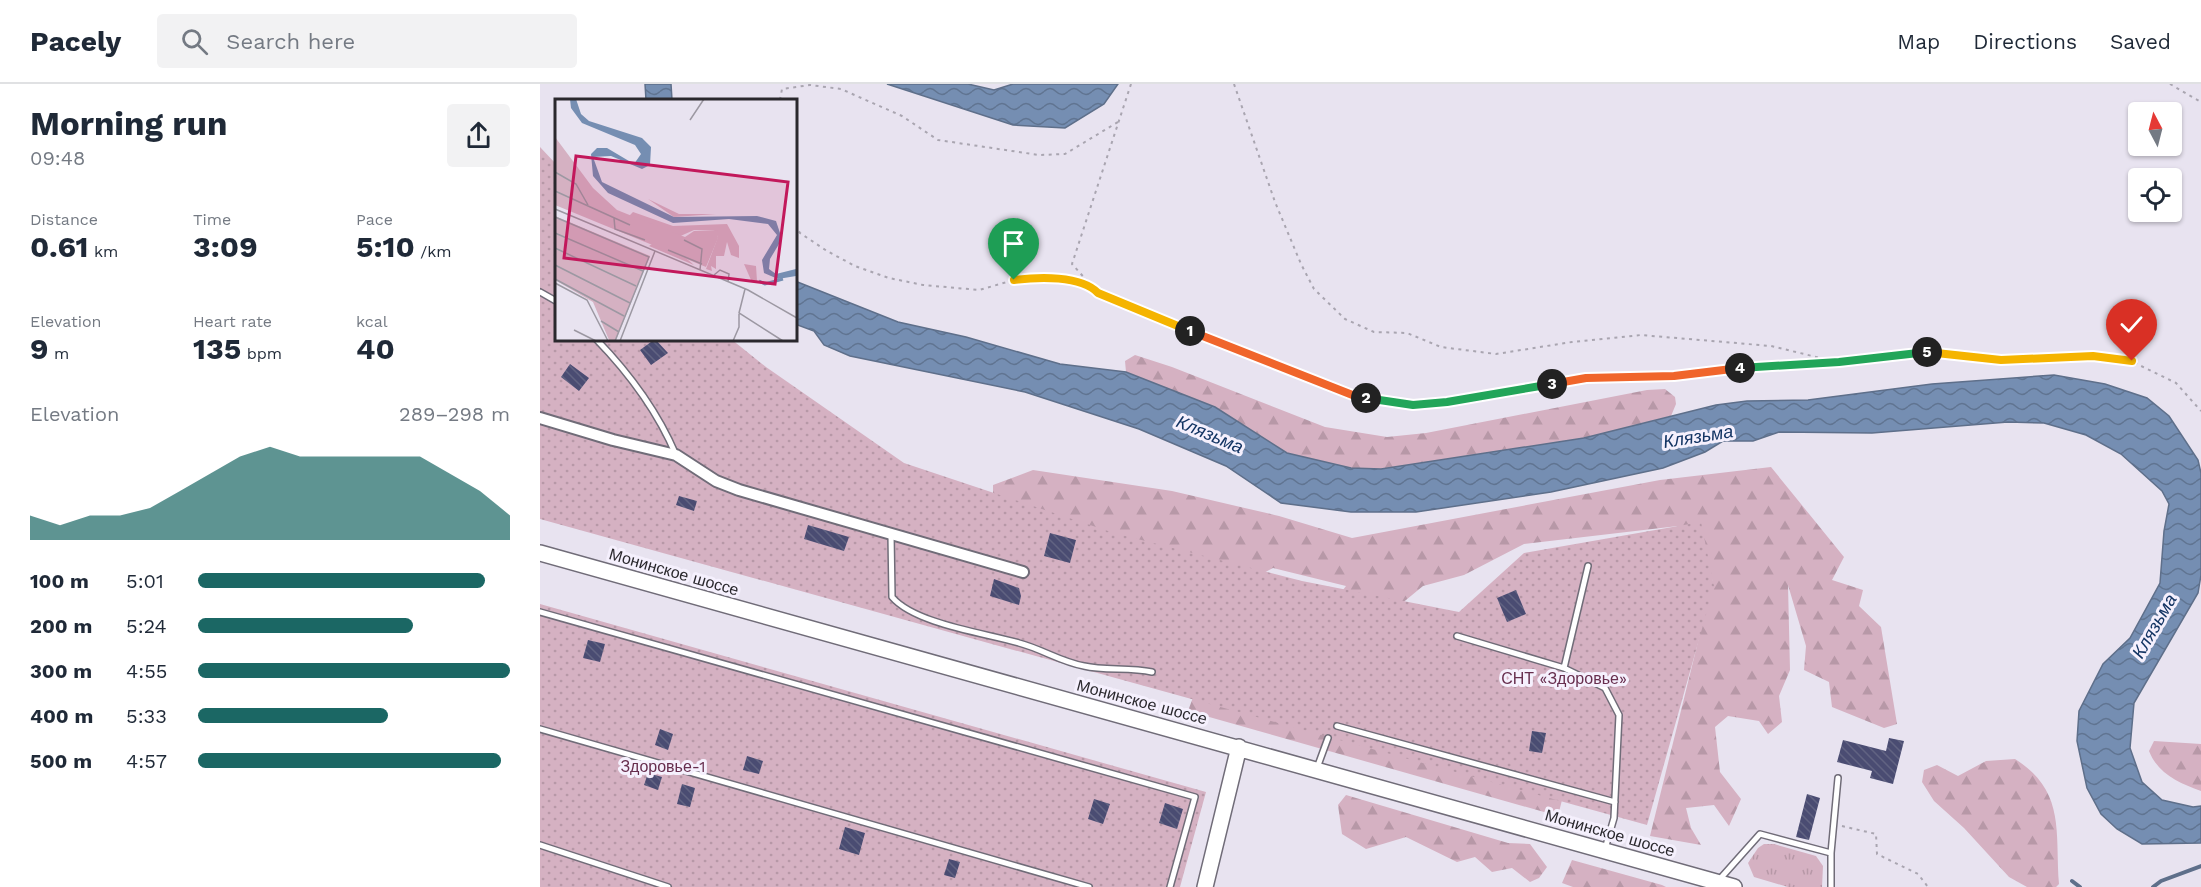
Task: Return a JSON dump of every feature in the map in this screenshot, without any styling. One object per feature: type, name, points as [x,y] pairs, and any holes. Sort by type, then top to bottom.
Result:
[{"type":"main road","name":"Монинское шоссе","points":[[540,553],[1734,887]]},
{"type":"main road","points":[[1204,887],[1239,747]]},
{"type":"street","points":[[540,418],[613,440],[676,454],[716,481],[739,490],[1023,572]]},
{"type":"lane","points":[[540,292],[555,300]]},
{"type":"lane","points":[[597,340],[619,363],[658,415],[676,454]]},
{"type":"lane","points":[[891,533],[892,597],[898,604],[912,612],[963,630],[1021,643],[1075,665],[1152,672]]},
{"type":"lane","points":[[1564,668],[1588,566]]},
{"type":"lane","points":[[540,612],[1195,797],[1170,887]]},
{"type":"lane","points":[[1457,636],[1564,668],[1605,688],[1619,715],[1614,818],[1604,850]]},
{"type":"lane","points":[[1337,726],[1615,802]]},
{"type":"lane","points":[[540,729],[1089,887]]},
{"type":"lane","points":[[1317,769],[1328,738]]},
{"type":"lane","points":[[1831,887],[1831,853],[1838,778]]},
{"type":"lane","points":[[1717,882],[1760,834],[1831,853]]},
{"type":"lane","points":[[540,845],[668,887]]},
{"type":"path","points":[[1131,84],[1072,264],[1098,293],[1355,396],[1413,405],[1447,402],[1586,378],[1674,376],[1931,352],[2001,360],[2093,356],[2132,361],[2176,383],[2201,411]]},
{"type":"path","points":[[1234,84],[1275,202],[1301,264],[1314,289],[1345,319],[1374,332],[1407,333],[1441,347],[1496,354],[1572,342],[1641,335],[1771,346],[1839,362]]},
{"type":"path","points":[[2170,84],[2201,102]]},
{"type":"path","points":[[780,99],[782,89],[810,85],[841,89],[902,116],[938,140],[1010,148],[1039,155],[1065,154],[1118,122]]},
{"type":"path","points":[[796,227],[800,233],[855,266],[889,278],[923,285],[979,290],[1014,280],[1045,276],[1092,286]]},
{"type":"path","points":[[1833,823],[1876,834],[1877,855],[1918,874],[1928,887]]},
{"type":"green space","name":"СНТ «Здоровье»","points":[[540,147],[555,163],[555,340],[732,340],[766,367],[904,463],[1114,533],[1302,581],[1459,612],[1524,553],[1701,522],[1714,586],[1647,825],[540,519]]},
{"type":"green space","points":[[1135,355],[1172,367],[1325,427],[1387,437],[1426,433],[1647,390],[1665,389],[1675,397],[1676,404],[1671,416],[1584,438],[1381,469],[1351,468],[1287,453],[1215,407],[1126,372],[1125,361]]},
{"type":"green space","points":[[1771,467],[1844,557],[1832,580],[1863,590],[1859,606],[1881,627],[1897,724],[1884,728],[1832,707],[1829,682],[1804,670],[1806,646],[1788,585],[1790,670],[1779,696],[1782,722],[1768,734],[1759,721],[1728,716],[1715,727],[1720,772],[1741,799],[1729,826],[1714,805],[1686,808],[1691,828],[1701,845],[1650,836],[1713,581],[1678,526],[1524,544],[1464,575],[1423,586],[1315,675],[1564,792],[1558,816],[1188,711],[1202,673],[1284,668],[1346,586],[1273,568],[1234,589],[993,520],[993,485],[1033,470],[1172,491],[1279,516],[1352,538],[1660,480]]},
{"type":"green space","name":"Здоровье-1","points":[[540,604],[1206,792],[1180,887],[540,887]]},
{"type":"green space","points":[[2154,741],[2201,744],[2201,791],[2170,777],[2158,766],[2149,751]]},
{"type":"green space","points":[[2015,759],[2031,771],[2043,785],[2055,814],[2059,884],[2056,887],[2027,887],[2009,877],[1964,828],[1934,801],[1922,782],[1924,770],[1937,765],[1958,776],[1986,761]]},
{"type":"green space","points":[[1346,795],[1508,843],[1530,844],[1547,867],[1539,878],[1530,882],[1512,868],[1492,872],[1475,857],[1457,862],[1406,837],[1366,849],[1342,834],[1338,805]]},
{"type":"green space","points":[[1764,844],[1774,844],[1816,856],[1823,866],[1822,887],[1788,887],[1754,877],[1748,863],[1758,848]]},
{"type":"green space","points":[[1572,860],[1666,887],[1573,887],[1562,883]]},
{"type":"water","points":[[645,84],[671,84],[672,99],[646,99]]},
{"type":"water","points":[[887,84],[968,84],[994,90],[1013,84],[1118,84],[1104,104],[1065,128],[1013,125]]},
{"type":"water","name":"Клязьма","points":[[796,281],[898,322],[966,337],[1060,364],[1126,372],[1215,407],[1287,453],[1351,468],[1381,469],[1584,438],[1716,405],[1747,401],[1808,400],[1932,384],[2054,375],[2105,384],[2147,398],[2169,416],[2198,460],[2201,473],[2201,575],[2198,593],[2134,703],[2130,748],[2142,782],[2162,800],[2193,807],[2201,806],[2201,843],[2142,844],[2117,829],[2101,814],[2087,788],[2077,741],[2079,711],[2103,664],[2130,638],[2160,583],[2164,531],[2169,504],[2162,491],[2121,454],[2086,435],[2044,423],[2008,422],[1872,433],[1779,432],[1753,441],[1723,441],[1705,452],[1663,468],[1551,492],[1416,512],[1351,512],[1281,503],[1226,466],[1139,429],[1025,392],[850,356],[824,345],[814,331],[796,324]]},
{"type":"building","points":[[656,340],[668,353],[651,365],[640,350]]},
{"type":"building","points":[[570,364],[589,378],[579,391],[561,377]]},
{"type":"building","points":[[679,496],[697,501],[694,511],[676,505]]},
{"type":"building","points":[[808,525],[849,537],[844,551],[804,539]]},
{"type":"building","points":[[1050,533],[1076,540],[1070,563],[1044,556]]},
{"type":"building","points":[[994,579],[1019,588],[1021,596],[1019,605],[990,596]]},
{"type":"building","points":[[1516,590],[1526,614],[1507,622],[1497,598]]},
{"type":"building","points":[[588,640],[605,644],[600,662],[583,658]]},
{"type":"building","points":[[660,729],[673,734],[668,750],[655,745]]},
{"type":"building","points":[[1532,731],[1546,733],[1542,753],[1529,751]]},
{"type":"building","points":[[1889,738],[1904,741],[1893,784],[1870,778],[1872,771],[1837,762],[1843,740],[1886,751]]},
{"type":"building","points":[[747,756],[763,761],[759,774],[743,770]]},
{"type":"building","points":[[648,773],[662,777],[658,790],[644,785]]},
{"type":"building","points":[[682,784],[695,788],[690,807],[677,804]]},
{"type":"building","points":[[1807,794],[1820,798],[1809,840],[1796,837]]},
{"type":"building","points":[[1094,799],[1110,804],[1103,824],[1088,819]]},
{"type":"building","points":[[1165,803],[1183,809],[1177,829],[1159,823]]},
{"type":"building","points":[[845,827],[865,833],[859,855],[839,849]]},
{"type":"building","points":[[949,859],[960,862],[955,878],[944,875]]},
{"type":"waterway","points":[[2153,887],[2161,881],[2201,866]]},
{"type":"waterway","points":[[2072,881],[2080,887]]},
{"type":"route","points":[[1014,280],[1045,276],[1092,286],[1098,293],[1355,396],[1413,405],[1447,402],[1586,378],[1674,376],[1931,352],[2001,360],[2093,356],[2132,361]]}]
